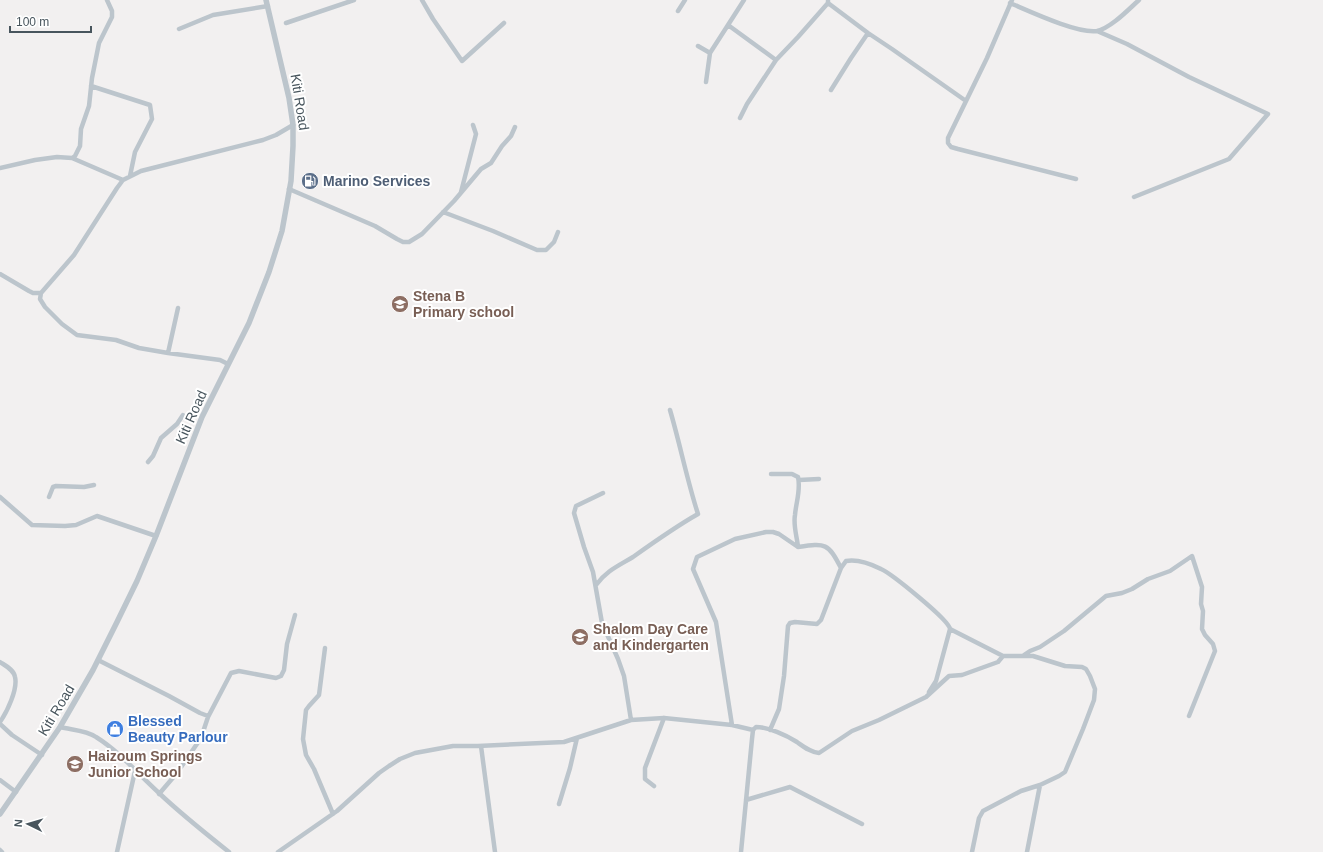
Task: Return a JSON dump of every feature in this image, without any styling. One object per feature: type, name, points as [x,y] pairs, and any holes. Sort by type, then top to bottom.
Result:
[{"type":"street","points":[[72,158],[75,156],[80,146],[81,129],[88,112],[99,43],[112,17],[112,11],[107,0]]},
{"type":"street","name":"Kiti Road","points":[[0,814],[60,728],[98,660],[137,581],[202,417],[249,323],[282,231],[292,165],[293,125],[289,98],[266,0]]},
{"type":"street","points":[[286,23],[354,0]]},
{"type":"street","points":[[422,0],[433,19],[462,61],[504,23]]},
{"type":"street","points":[[678,11],[685,0]]},
{"type":"street","points":[[706,82],[710,53],[744,0]]},
{"type":"street","points":[[1097,31],[1107,27],[1139,0]]},
{"type":"street","points":[[740,118],[747,104],[776,60],[798,37],[827,1],[868,33],[966,101]]},
{"type":"street","points":[[1076,178],[951,147],[948,143],[948,138],[987,58],[1011,2],[1065,25],[1097,31],[1127,44],[1189,77],[1268,114],[1259,127],[1229,159],[1134,197]]},
{"type":"street","points":[[179,29],[213,15],[268,6]]},
{"type":"street","points":[[728,25],[776,60]]},
{"type":"street","points":[[832,90],[868,33]]},
{"type":"street","points":[[698,46],[710,53]]},
{"type":"street","points":[[91,86],[150,105],[152,119],[136,152],[130,176]]},
{"type":"street","points":[[228,364],[220,360],[139,348],[116,340],[77,335],[62,324],[45,306],[40,299],[41,293],[74,255],[123,180],[141,172],[263,140],[276,135],[293,125]]},
{"type":"street","points":[[460,193],[476,134],[473,125]]},
{"type":"street","points":[[289,189],[375,226],[403,242],[409,242],[422,234],[481,169],[492,163],[502,146],[511,136],[515,127]]},
{"type":"street","points":[[0,168],[35,160],[57,157],[72,158],[123,180]]},
{"type":"street","points":[[443,212],[487,228],[537,250],[546,250],[554,242],[558,232]]},
{"type":"street","points":[[0,274],[28,291],[33,293],[41,293]]},
{"type":"street","points":[[168,353],[178,308]]},
{"type":"street","points":[[596,585],[603,576],[613,568],[673,528],[698,514],[686,473],[680,442],[670,410]]},
{"type":"street","points":[[148,462],[153,456],[161,438],[177,424],[182,415]]},
{"type":"street","points":[[771,474],[792,474],[798,477],[798,502],[794,517],[798,547]]},
{"type":"street","points":[[799,480],[819,479]]},
{"type":"street","points":[[49,497],[53,488],[56,486],[84,487],[94,485]]},
{"type":"street","points":[[603,493],[576,506],[574,513],[596,585],[602,623],[624,676],[631,720]]},
{"type":"street","points":[[0,497],[32,526],[65,526],[76,524],[97,516],[156,536]]},
{"type":"street","points":[[732,725],[716,622],[693,569],[696,557],[735,540],[766,532],[773,532],[779,534],[798,547],[816,544],[825,545],[833,552],[841,568]]},
{"type":"street","points":[[1024,655],[1040,647],[1064,631],[1106,596],[1122,593],[1132,589],[1148,579],[1170,571],[1192,556],[1202,587],[1202,629],[1213,644],[1215,651],[1189,716]]},
{"type":"street","points":[[770,730],[779,709],[784,676],[788,626],[795,622],[813,624],[819,622],[824,616],[841,568],[846,561],[850,560],[881,569],[895,578],[935,612],[949,625],[950,629],[1003,656],[1033,656],[1065,666],[1082,667],[1086,669],[1093,681],[1095,689],[1094,700],[1065,772],[1040,785],[1021,791],[983,811],[972,852]]},
{"type":"street","points":[[159,794],[177,773],[201,738],[208,716],[233,672],[239,671],[276,678],[281,676],[284,670],[287,644],[295,614]]},
{"type":"street","points":[[926,697],[936,681],[950,629]]},
{"type":"street","points":[[325,648],[319,696],[306,710],[303,738],[306,755],[314,769],[333,814]]},
{"type":"street","points":[[278,852],[333,814],[379,773],[400,759],[415,753],[453,746],[554,743],[577,738],[631,720],[664,718],[732,725],[753,730],[757,727],[770,730],[791,739],[807,750],[819,753],[852,731],[879,720],[926,697],[949,676],[962,675],[998,662],[1003,656]]},
{"type":"street","points":[[98,660],[208,716]]},
{"type":"street","points":[[0,662],[13,672],[15,676],[15,686],[6,713],[0,723],[12,735],[42,755]]},
{"type":"street","points":[[654,786],[645,779],[644,774],[664,718]]},
{"type":"street","points":[[60,728],[94,736],[129,763],[135,771],[159,794],[229,852]]},
{"type":"street","points":[[741,852],[753,730]]},
{"type":"street","points":[[559,804],[577,738]]},
{"type":"street","points":[[481,746],[495,852]]},
{"type":"street","points":[[117,852],[135,771]]},
{"type":"street","points":[[0,780],[16,792]]},
{"type":"street","points":[[1027,852],[1040,785]]},
{"type":"street","points":[[746,800],[790,787],[862,824]]},
{"type":"place","name":"Marino Services","points":[[310,181]]},
{"type":"place","name":"Stena B Primary school","points":[[400,304]]},
{"type":"place","name":"Shalom Day Care and Kindergarten","points":[[580,637]]},
{"type":"place","name":"Blessed Beauty Parlour","points":[[115,729]]},
{"type":"place","name":"Haizoum Springs Junior School","points":[[75,764]]}]
